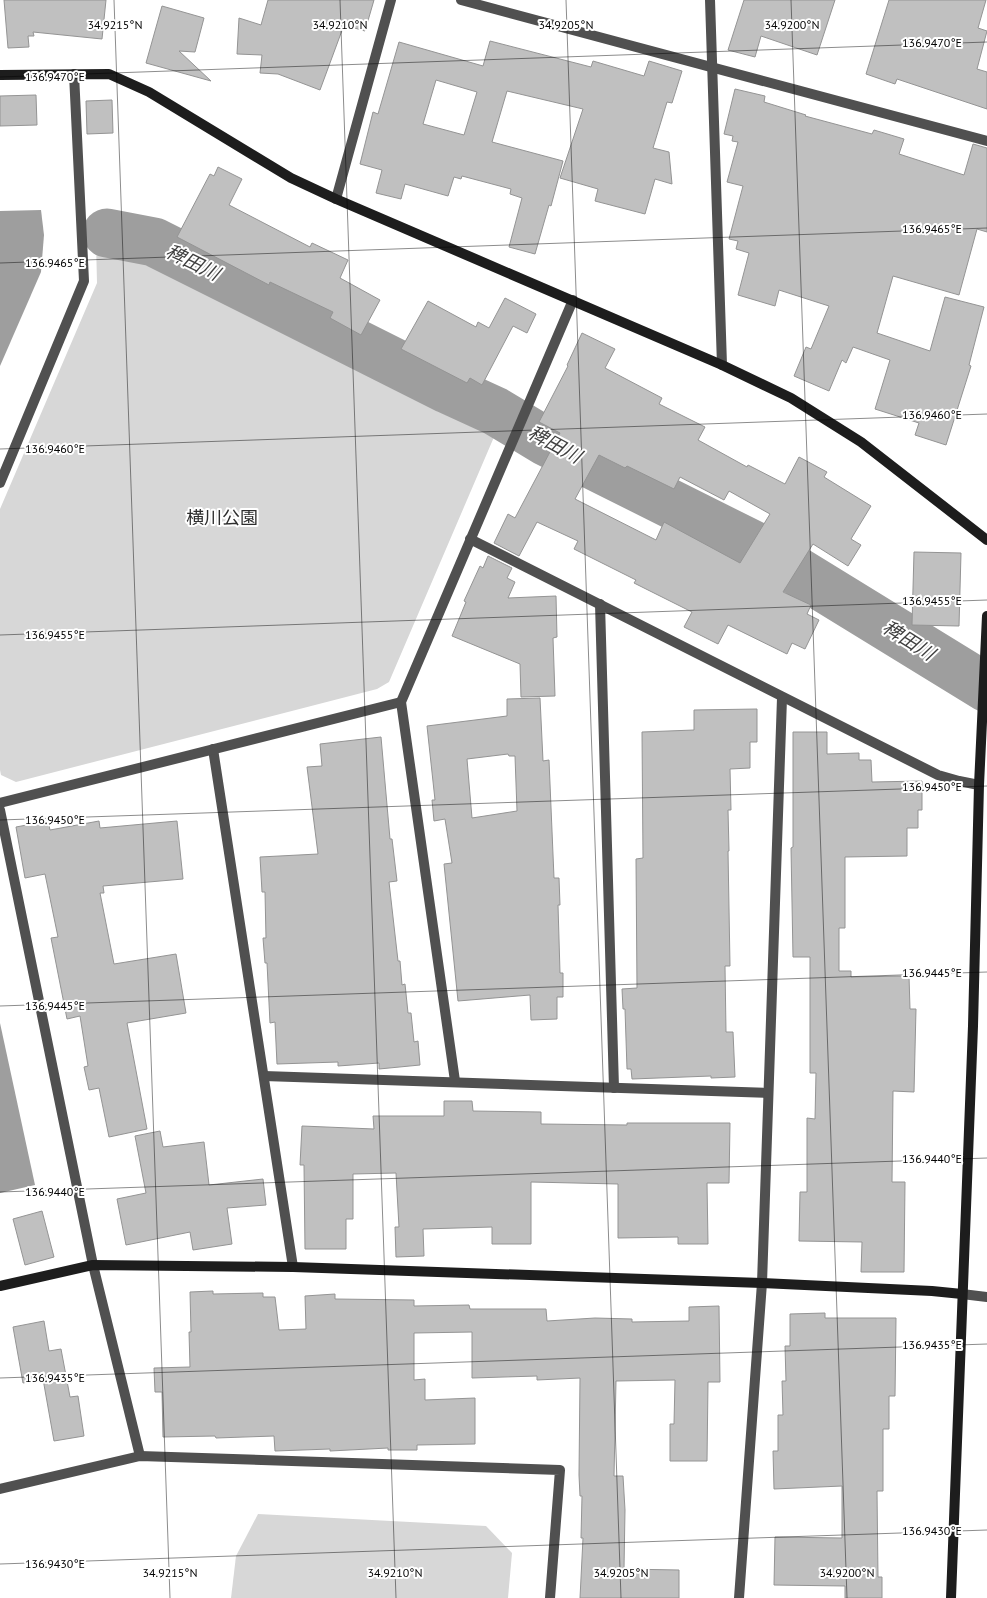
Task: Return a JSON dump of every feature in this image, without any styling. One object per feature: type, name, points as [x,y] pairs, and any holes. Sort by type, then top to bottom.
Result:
[{"type":"street","points":[[336,199],[391,0]]},
{"type":"street","points":[[461,0],[987,141]]},
{"type":"street","points":[[710,0],[722,365]]},
{"type":"street","points":[[0,483],[84,281],[74,74]]},
{"type":"street","points":[[0,75],[109,74],[148,92],[291,178],[722,365],[791,398],[861,442],[987,540]]},
{"type":"street","points":[[455,1081],[401,702],[572,300]]},
{"type":"street","points":[[470,539],[938,775],[959,782],[979,785]]},
{"type":"street","points":[[600,604],[614,1088]]},
{"type":"street","points":[[951,1598],[973,1026],[979,785],[987,616]]},
{"type":"street","points":[[739,1598],[762,1282],[782,698]]},
{"type":"street","points":[[0,803],[401,702]]},
{"type":"street","points":[[213,749],[293,1266]]},
{"type":"street","points":[[0,810],[93,1265],[140,1456]]},
{"type":"street","points":[[264,1076],[768,1093]]},
{"type":"street","points":[[0,1286],[93,1265],[293,1266],[762,1282],[932,1291],[987,1297]]},
{"type":"street","points":[[0,1489],[140,1456],[560,1470],[550,1598]]},
{"type":"green space","name":"横川公園","points":[[96,242],[150,256],[201,273],[297,325],[500,423],[389,682],[377,689],[16,782],[1,775],[0,770],[0,509],[97,283]]},
{"type":"green space","points":[[258,1514],[486,1526],[512,1553],[508,1598],[231,1598],[236,1556]]},
{"type":"shaded area","points":[[41,210],[44,235],[41,272],[0,366],[0,211]]},
{"type":"shaded area","points":[[0,1023],[35,1185],[0,1193]]},
{"type":"building","points":[[4,0],[106,0],[102,39],[33,32],[34,36],[28,36],[29,47],[8,48]]},
{"type":"building","points":[[268,0],[374,0],[365,31],[344,25],[320,90],[278,74],[260,73],[262,55],[237,54],[239,18],[261,25]]},
{"type":"building","points":[[744,0],[835,0],[817,55],[761,36],[755,57],[728,50]]},
{"type":"building","points":[[889,0],[986,0],[978,28],[987,31],[977,69],[987,72],[987,109],[897,79],[895,84],[866,74]]},
{"type":"building","points":[[162,6],[204,18],[195,52],[179,51],[211,81],[146,63]]},
{"type":"building","points":[[490,41],[591,67],[593,61],[644,76],[649,61],[682,71],[672,103],[667,102],[653,148],[669,152],[672,184],[655,179],[645,214],[595,201],[598,189],[560,178],[583,109],[507,91],[492,142],[563,161],[535,254],[509,247],[522,198],[510,194],[511,189],[462,176],[461,179],[454,177],[448,196],[405,184],[401,199],[376,193],[382,170],[360,164],[373,112],[378,114],[399,42],[483,66]],"holes":[[[436,80],[477,92],[464,135],[423,124]]]},
{"type":"building","points":[[735,89],[765,96],[764,102],[805,116],[872,134],[874,130],[904,139],[899,154],[964,175],[973,144],[987,148],[987,232],[977,229],[959,295],[893,276],[877,333],[930,351],[945,297],[984,307],[969,365],[971,366],[946,445],[915,435],[919,423],[875,409],[890,360],[853,347],[846,363],[842,360],[829,391],[794,376],[806,347],[811,349],[829,306],[779,290],[775,306],[738,295],[749,253],[736,249],[738,241],[729,239],[743,186],[727,182],[738,142],[732,141],[733,136],[724,134]]},
{"type":"building","points":[[36,95],[37,125],[0,126],[0,96]]},
{"type":"building","points":[[112,100],[113,133],[87,134],[86,101]]},
{"type":"building","points":[[218,167],[242,179],[229,205],[310,247],[312,243],[348,260],[340,278],[380,300],[361,335],[330,318],[333,312],[270,282],[269,285],[177,237],[210,174],[214,176]]},
{"type":"building","points":[[505,298],[536,314],[527,333],[513,326],[482,385],[470,378],[467,383],[401,349],[428,301],[476,327],[478,322],[489,328]]},
{"type":"building","points":[[582,333],[615,349],[605,368],[662,398],[659,404],[705,427],[698,440],[747,467],[748,465],[785,484],[799,457],[827,472],[824,477],[871,506],[851,539],[861,545],[848,566],[813,544],[783,592],[811,605],[807,614],[819,620],[805,649],[792,643],[787,654],[728,625],[718,644],[684,627],[692,612],[634,583],[636,580],[574,549],[578,541],[537,522],[519,556],[494,543],[508,514],[515,518],[560,433],[539,422]],"holes":[[[599,455],[625,468],[627,466],[674,489],[680,477],[724,500],[729,491],[770,514],[740,563],[664,522],[656,540],[575,499]]]},
{"type":"building","points":[[914,552],[961,553],[959,626],[912,625]]},
{"type":"building","points":[[488,556],[512,568],[507,578],[515,582],[508,598],[556,596],[557,637],[553,638],[555,696],[521,697],[520,664],[452,636],[466,602],[464,601],[480,566],[483,568]]},
{"type":"building","points":[[540,698],[543,761],[549,760],[554,878],[559,878],[560,973],[563,973],[563,997],[557,997],[557,1019],[531,1020],[530,995],[458,1001],[444,864],[452,863],[445,819],[434,821],[432,800],[435,800],[427,726],[507,716],[507,699]],"holes":[[[508,754],[509,756],[515,756],[517,811],[472,818],[467,759]]]},
{"type":"building","points":[[757,709],[757,742],[750,742],[750,768],[730,769],[731,810],[728,810],[728,851],[730,966],[725,966],[726,1032],[733,1032],[735,1077],[632,1079],[631,1069],[627,1069],[625,1009],[623,1009],[622,989],[637,988],[636,859],[643,858],[642,732],[694,730],[694,710]]},
{"type":"building","points":[[793,732],[827,732],[827,754],[859,753],[859,760],[871,760],[872,782],[922,781],[922,810],[918,810],[918,828],[907,828],[907,856],[845,857],[845,928],[839,928],[839,971],[851,971],[851,977],[909,976],[910,1009],[916,1009],[914,1092],[893,1091],[892,1182],[905,1182],[904,1272],[861,1272],[862,1242],[799,1241],[800,1192],[807,1192],[807,1118],[815,1119],[816,1073],[810,1073],[810,957],[793,957],[791,848],[793,847]]},
{"type":"building","points":[[381,737],[390,839],[392,839],[397,881],[389,882],[398,961],[400,961],[402,985],[405,984],[408,1013],[411,1013],[414,1042],[418,1041],[420,1065],[379,1069],[379,1063],[338,1066],[338,1062],[277,1064],[275,1022],[270,1023],[267,963],[265,963],[263,938],[266,938],[265,892],[262,892],[260,857],[318,854],[307,767],[322,766],[320,744]]},
{"type":"building","points":[[48,821],[50,830],[99,821],[100,828],[177,821],[183,879],[103,886],[104,893],[100,893],[114,964],[176,954],[186,1013],[127,1023],[147,1129],[109,1137],[99,1088],[89,1090],[84,1067],[88,1066],[80,1016],[67,1019],[51,938],[58,937],[45,874],[25,878],[16,827]]},
{"type":"building","points":[[444,1101],[472,1101],[473,1111],[541,1112],[541,1124],[730,1123],[729,1183],[707,1183],[708,1244],[678,1244],[678,1237],[618,1238],[618,1184],[531,1182],[531,1244],[492,1244],[492,1227],[423,1229],[424,1256],[396,1257],[395,1227],[399,1227],[396,1173],[353,1174],[353,1219],[346,1219],[346,1249],[305,1249],[304,1165],[300,1165],[302,1126],[374,1129],[373,1116],[444,1116]]},
{"type":"building","points":[[160,1131],[163,1147],[204,1142],[209,1185],[263,1179],[266,1205],[227,1208],[232,1244],[193,1250],[190,1232],[126,1245],[117,1199],[146,1193],[135,1136]]},
{"type":"building","points":[[42,1211],[54,1257],[25,1265],[13,1219]]},
{"type":"building","points":[[213,1291],[213,1294],[263,1293],[263,1297],[275,1297],[279,1330],[306,1329],[305,1296],[335,1294],[335,1299],[414,1300],[414,1306],[469,1305],[470,1309],[546,1309],[547,1321],[595,1318],[632,1319],[632,1322],[689,1321],[689,1307],[719,1306],[720,1382],[708,1382],[707,1461],[670,1461],[670,1424],[674,1424],[675,1380],[616,1381],[614,1476],[623,1476],[625,1510],[624,1569],[679,1570],[679,1598],[580,1598],[583,1538],[581,1538],[582,1496],[580,1496],[579,1475],[580,1378],[537,1380],[537,1376],[472,1378],[472,1332],[414,1333],[414,1380],[425,1379],[425,1400],[475,1398],[475,1444],[417,1445],[417,1450],[388,1450],[388,1448],[275,1451],[274,1436],[163,1437],[162,1392],[155,1392],[154,1368],[190,1367],[190,1292]]},
{"type":"building","points":[[825,1313],[825,1318],[896,1318],[895,1396],[889,1396],[889,1429],[883,1429],[883,1491],[877,1491],[878,1577],[882,1577],[882,1598],[845,1598],[845,1586],[774,1585],[775,1537],[842,1538],[842,1486],[774,1489],[773,1451],[778,1451],[778,1415],[783,1415],[782,1381],[786,1381],[785,1346],[790,1346],[790,1314]]},
{"type":"building","points":[[44,1321],[49,1351],[61,1349],[70,1397],[78,1396],[84,1436],[54,1441],[43,1379],[23,1383],[13,1327]]},
{"type":"waterway","name":"稗田川","points":[[107,233],[154,242],[447,389],[495,411],[545,441],[761,549],[987,688]]}]
